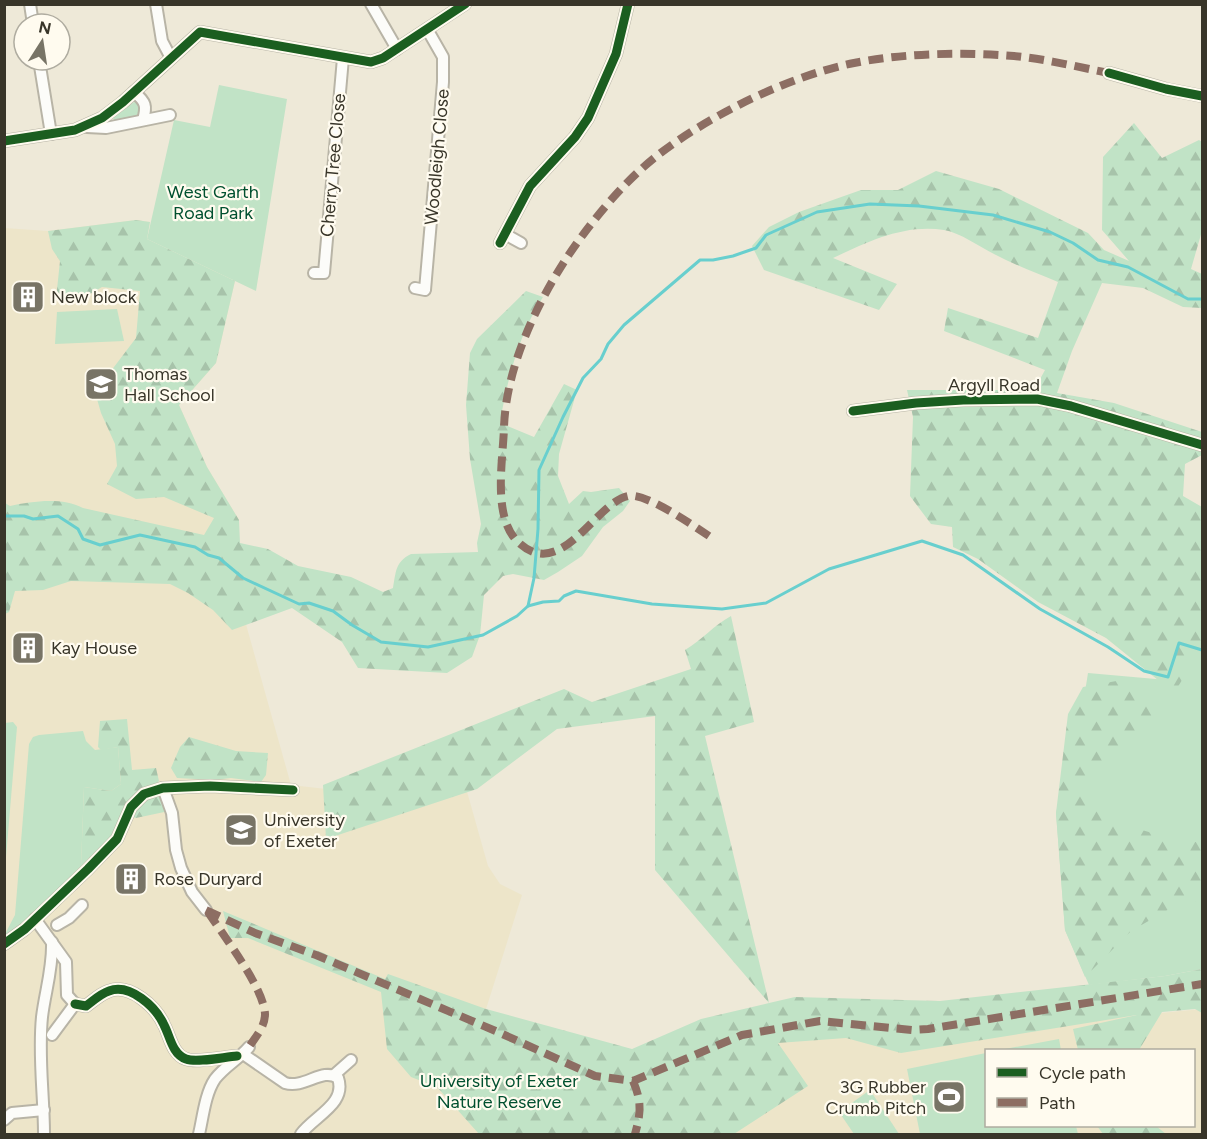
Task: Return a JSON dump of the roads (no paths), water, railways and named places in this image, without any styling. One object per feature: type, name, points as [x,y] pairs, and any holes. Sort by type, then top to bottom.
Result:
[{"type":"street","points":[[156,4],[162,41],[171,58]]},
{"type":"street","points":[[371,4],[397,48]]},
{"type":"street","points":[[4,141],[86,126],[102,118],[134,93],[200,32],[371,62],[427,30],[465,4]]},
{"type":"street","points":[[521,243],[503,238],[530,186],[575,138],[588,118],[616,54],[628,4]]},
{"type":"street","name":"Woodleigh Close","points":[[425,290],[444,63],[441,53],[427,30]]},
{"type":"street","name":"Cherry Tree Close","points":[[324,273],[343,58]]},
{"type":"street","points":[[41,72],[51,134]]},
{"type":"street","points":[[1109,73],[1166,89],[1203,96]]},
{"type":"street","points":[[134,93],[146,105],[143,120]]},
{"type":"street","points":[[86,126],[106,128],[170,115]]},
{"type":"street","name":"Argyll Road","points":[[853,411],[915,403],[1037,399],[1081,409],[1203,445]]},
{"type":"street","points":[[4,944],[48,907],[117,839],[131,807],[153,789],[210,786],[293,790]]},
{"type":"street","points":[[163,788],[172,813],[176,850],[181,868],[192,892],[206,910]]},
{"type":"street","points":[[48,907],[60,923],[69,918],[82,905]]},
{"type":"street","points":[[35,919],[60,950],[66,962],[67,995],[75,1004],[86,1006],[107,991],[127,990],[142,1000],[161,1018],[176,1052],[181,1057],[190,1060],[243,1052],[285,1083],[303,1083],[326,1074],[338,1078],[340,1087],[338,1097],[332,1105],[309,1123],[301,1134]]},
{"type":"street","points":[[44,1134],[42,1016],[53,958],[52,942]]},
{"type":"street","points":[[52,1035],[75,1004]]},
{"type":"street","points":[[199,1134],[207,1099],[214,1081],[243,1052]]},
{"type":"street","points":[[334,1075],[351,1060]]},
{"type":"street","points":[[4,1120],[12,1113],[44,1110]]},
{"type":"waterway","points":[[528,606],[534,578],[538,529],[539,470],[563,417],[583,378],[601,359],[608,344],[624,325],[700,260],[733,256],[756,248],[766,235],[817,212],[870,204],[919,206],[993,215],[1050,232],[1073,243],[1098,260],[1128,267],[1188,299],[1202,299]]},
{"type":"waterway","points":[[4,516],[24,516],[33,519],[58,516],[78,529],[83,539],[100,545],[140,535],[195,547],[208,555],[219,558],[243,578],[299,604],[309,603],[333,611],[381,642],[428,647],[483,635],[517,616],[528,606],[559,601],[576,591],[652,604],[722,609],[766,603],[829,569],[922,541],[963,555],[1040,609],[1108,647],[1144,671],[1168,677],[1179,643],[1202,650]]},
{"type":"place","name":"New block","points":[[28,297]]},
{"type":"place","name":"Thomas Hall School","points":[[101,384]]},
{"type":"place","name":"Kay House","points":[[28,648]]},
{"type":"place","name":"University of Exeter","points":[[241,830]]},
{"type":"place","name":"Rose Duryard","points":[[131,879]]},
{"type":"place","name":"3G Rubber Crumb Pitch","points":[[949,1097]]},
{"type":"park label","name":"West Garth Road Park","points":[[213,202]]},
{"type":"park label","name":"University of Exeter Nature Reserve","points":[[499,1091]]}]
